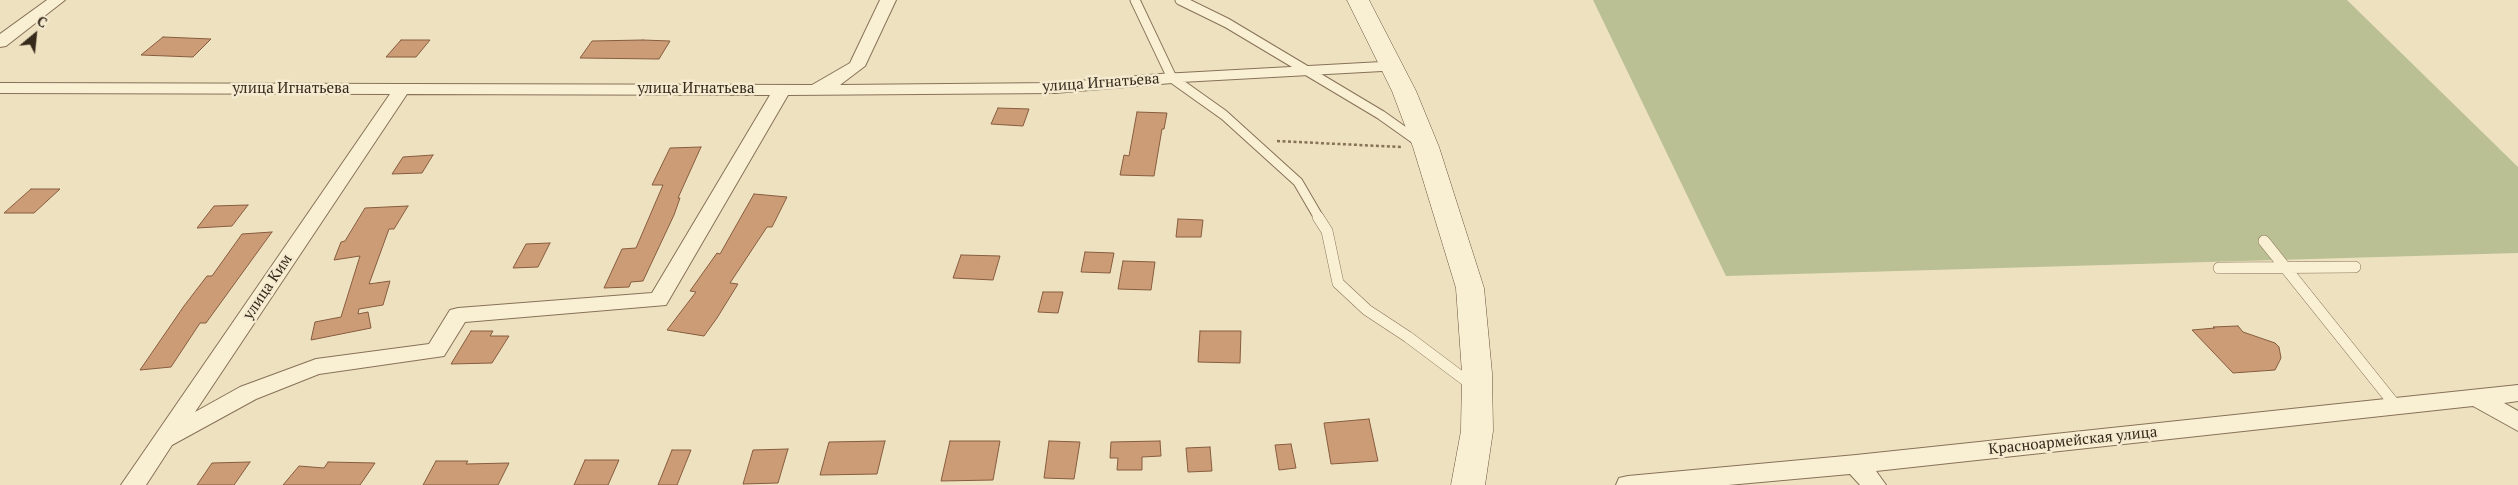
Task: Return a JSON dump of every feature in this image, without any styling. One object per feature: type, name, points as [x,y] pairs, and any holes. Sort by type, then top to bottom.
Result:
[{"type":"street","points":[[0,42],[57,0]]},
{"type":"street","points":[[811,90],[836,80],[857,66],[888,0]]},
{"type":"street","points":[[1358,0],[1391,66],[1426,147],[1470,288],[1477,389],[1477,431],[1468,485]]},
{"type":"street","name":"улица Игнатьева","points":[[0,88],[811,90],[1055,88],[1172,78]]},
{"type":"street","name":"улица Ким","points":[[134,485],[402,89]]},
{"type":"street","points":[[165,439],[248,393],[316,367],[436,350],[458,315],[659,300],[782,90]]},
{"type":"street","name":"Красноармейская улица","points":[[1628,485],[1856,464],[2518,393]]},
{"type":"street","points":[[2476,397],[2518,422]]},
{"type":"street","points":[[1856,464],[1874,485]]},
{"type":"lane","points":[[1135,0],[1154,36],[1172,78],[1224,115],[1298,182],[1327,231],[1338,283],[1367,310],[1408,337],[1477,389]]},
{"type":"lane","points":[[1180,0],[1227,23],[1381,115],[1426,147]]},
{"type":"lane","name":"улица Игнатьева","points":[[1172,78],[1391,66]]},
{"type":"lane","points":[[2264,241],[2396,406]]},
{"type":"lane","points":[[2219,268],[2355,267]]},
{"type":"path","points":[[1252,140],[1380,148],[1426,147]]},
{"type":"green space","points":[[1593,0],[2347,0],[2518,167],[2518,253],[1726,276]]},
{"type":"building","points":[[163,37],[211,39],[193,57],[141,55]]},
{"type":"building","points":[[401,40],[430,40],[416,57],[386,57]]},
{"type":"building","points":[[592,41],[670,41],[659,59],[580,58]]},
{"type":"building","points":[[998,108],[1029,109],[1023,126],[991,124]]},
{"type":"building","points":[[1137,112],[1167,113],[1164,129],[1162,129],[1154,176],[1120,175],[1124,155],[1129,156]]},
{"type":"building","points":[[701,147],[678,198],[680,198],[674,215],[643,281],[631,282],[629,287],[604,288],[622,249],[636,248],[663,185],[652,185],[670,148]]},
{"type":"building","points":[[433,155],[422,173],[392,174],[403,157]]},
{"type":"building","points":[[31,189],[60,189],[34,213],[4,213]]},
{"type":"building","points":[[754,194],[787,197],[772,227],[767,227],[730,283],[738,284],[717,318],[704,336],[667,330],[696,292],[690,291],[717,253],[720,254]]},
{"type":"building","points":[[248,205],[232,226],[197,228],[214,206]]},
{"type":"building","points":[[408,206],[394,229],[389,229],[369,284],[390,281],[383,305],[359,309],[358,314],[368,312],[371,328],[311,340],[315,322],[341,317],[360,256],[334,260],[341,242],[345,241],[365,208]]},
{"type":"building","points":[[1178,219],[1203,220],[1201,237],[1176,237]]},
{"type":"building","points":[[272,232],[206,323],[200,323],[171,367],[140,370],[184,306],[207,276],[212,276],[242,234]]},
{"type":"building","points":[[550,243],[538,267],[513,268],[526,244]]},
{"type":"building","points":[[1085,252],[1114,253],[1110,273],[1081,272]]},
{"type":"building","points":[[961,255],[1000,256],[993,280],[953,278]]},
{"type":"building","points":[[1123,261],[1155,262],[1151,290],[1118,289]]},
{"type":"building","points":[[1043,292],[1063,292],[1058,313],[1038,312]]},
{"type":"building","points":[[2238,326],[2243,332],[2275,343],[2279,347],[2281,358],[2275,370],[2233,373],[2192,330]]},
{"type":"building","points":[[471,331],[493,331],[490,336],[509,336],[492,363],[451,364]]},
{"type":"building","points":[[1200,331],[1241,331],[1240,363],[1198,362]]},
{"type":"building","points":[[1369,419],[1378,461],[1331,464],[1324,423]]},
{"type":"building","points":[[885,441],[877,474],[820,475],[829,442]]},
{"type":"building","points":[[950,441],[1000,441],[993,480],[941,481]]},
{"type":"building","points":[[1049,441],[1080,442],[1074,479],[1044,478]]},
{"type":"building","points":[[1160,441],[1161,456],[1142,457],[1142,470],[1117,470],[1118,458],[1110,458],[1111,442]]},
{"type":"building","points":[[1291,444],[1296,468],[1279,470],[1275,445]]},
{"type":"building","points":[[1210,447],[1212,471],[1188,472],[1186,448]]},
{"type":"building","points":[[788,449],[778,483],[743,484],[753,450]]},
{"type":"building","points":[[672,450],[691,450],[677,485],[658,485]]},
{"type":"building","points":[[585,460],[619,460],[608,485],[574,485]]},
{"type":"building","points":[[436,461],[468,461],[466,464],[509,463],[498,485],[423,485]]},
{"type":"building","points":[[250,462],[234,485],[197,485],[212,463]]},
{"type":"building","points":[[328,462],[375,463],[360,485],[283,485],[299,466],[324,468]]}]
